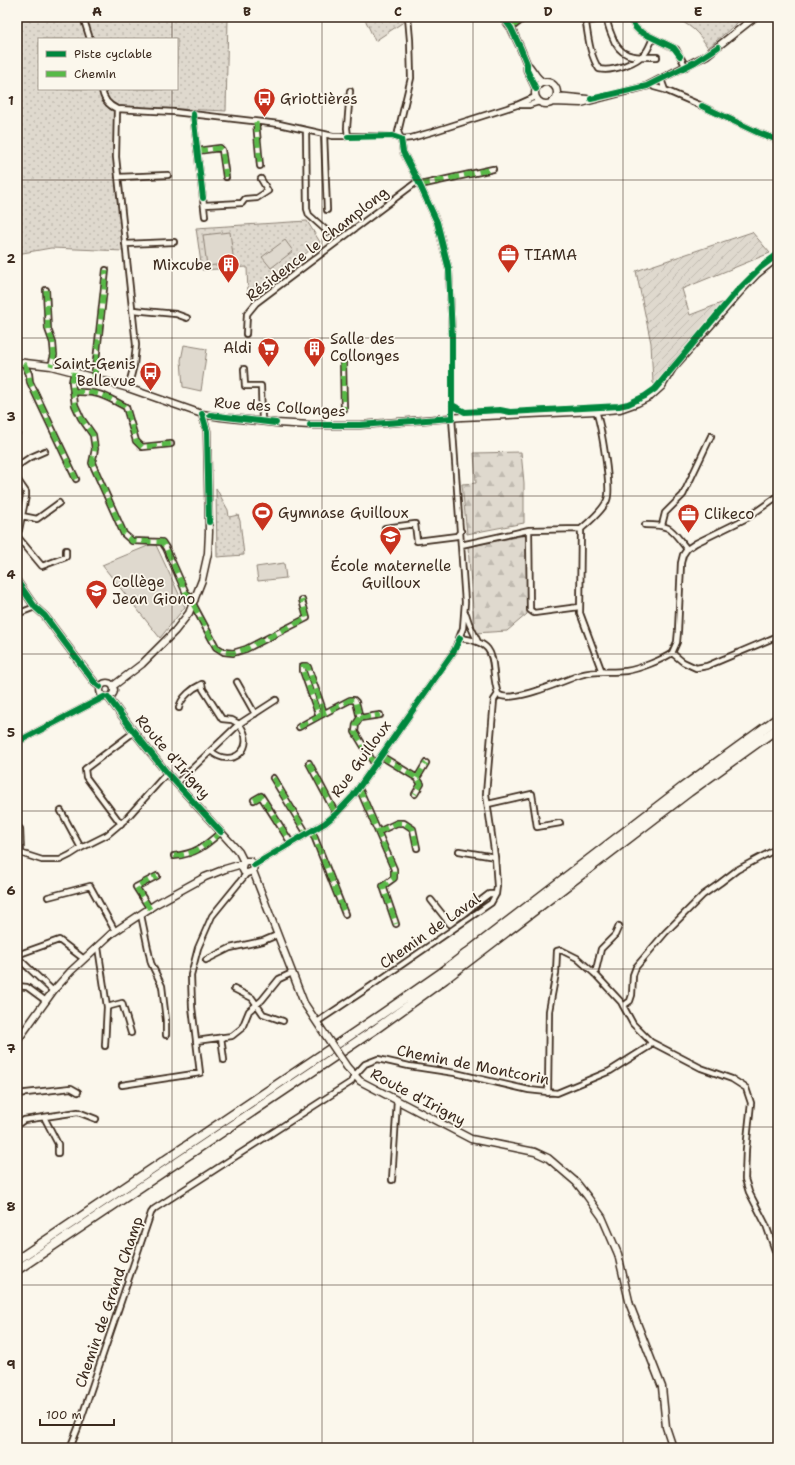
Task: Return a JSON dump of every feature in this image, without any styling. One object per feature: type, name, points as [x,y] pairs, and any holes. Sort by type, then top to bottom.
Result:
[{"type":"highway","points":[[17,1260],[322,1056],[422,986],[683,787],[778,718]]},
{"type":"highway","points":[[17,1270],[383,1024],[500,938],[689,792],[778,728]]},
{"type":"street","points":[[83,17],[90,38]]},
{"type":"street","name":"Rue Guilloux","points":[[122,1085],[200,1073],[192,1007],[190,975],[198,948],[212,916],[251,870],[336,814],[359,788],[454,651],[460,638],[465,610],[461,531],[452,418],[452,333],[448,270],[436,222],[419,183],[403,152],[401,138],[398,132],[398,124],[409,86],[412,68],[408,17]]},
{"type":"street","points":[[503,17],[510,28],[527,64],[536,89],[537,99]]},
{"type":"street","points":[[510,28],[525,17]]},
{"type":"street","points":[[630,17],[634,27],[639,31],[676,49],[686,66]]},
{"type":"street","points":[[537,99],[545,104],[555,99],[581,103],[591,99],[641,88],[652,84],[707,55],[755,17]]},
{"type":"street","points":[[653,38],[646,52],[641,57],[633,63],[606,70],[600,69],[596,64],[589,44],[585,19],[607,18],[615,44],[621,52],[632,56],[641,57],[657,57]]},
{"type":"street","points":[[527,64],[532,69],[536,77],[543,82],[553,85],[557,90],[555,99]]},
{"type":"street","points":[[661,80],[666,90]]},
{"type":"street","points":[[536,89],[543,82]]},
{"type":"street","points":[[652,84],[654,87],[666,90],[759,133],[778,140]]},
{"type":"street","points":[[102,90],[106,101],[111,107],[117,110],[174,112],[279,124],[324,134],[348,137],[392,136],[401,138],[432,132],[517,105],[529,105],[537,99]]},
{"type":"street","points":[[348,137],[347,128],[350,91]]},
{"type":"street","points":[[117,110],[116,157],[136,345],[134,365],[128,388]]},
{"type":"street","points":[[193,114],[205,216]]},
{"type":"street","points":[[256,122],[260,166]]},
{"type":"street","points":[[306,130],[307,209],[309,215],[328,232]]},
{"type":"street","points":[[324,134],[327,210]]},
{"type":"street","points":[[197,151],[220,148],[222,150],[226,177]]},
{"type":"street","points":[[419,183],[493,169]]},
{"type":"street","points":[[118,177],[168,176]]},
{"type":"street","points":[[204,205],[242,203],[245,199],[257,198],[268,191],[261,179]]},
{"type":"street","name":"Résidence le Champlong","points":[[246,334],[247,314],[256,304],[419,183]]},
{"type":"street","points":[[125,244],[174,242]]},
{"type":"street","name":"Rue des Collonges","points":[[17,362],[51,366],[74,372],[128,388],[202,414],[310,425],[360,425],[452,418],[596,411],[628,407],[651,396],[662,386],[673,368],[739,293],[757,274],[778,257]]},
{"type":"street","points":[[94,379],[106,270]]},
{"type":"street","points":[[46,290],[48,329],[53,343],[54,355],[51,366]]},
{"type":"street","points":[[133,310],[176,314],[187,318]]},
{"type":"street","points":[[343,361],[344,409]]},
{"type":"street","points":[[24,363],[29,374],[30,382],[76,479]]},
{"type":"street","points":[[244,369],[245,386],[261,386],[262,421]]},
{"type":"street","points":[[74,372],[72,382],[75,405],[81,418],[94,435],[95,449],[92,463],[124,534],[132,541],[162,542],[186,593],[194,602],[216,648],[224,652],[233,653],[246,649],[307,618],[302,600]]},
{"type":"street","points":[[73,392],[90,391],[104,395],[126,407],[136,441],[142,447],[171,444]]},
{"type":"street","points":[[596,411],[606,464],[609,493],[607,502],[581,529],[579,607],[582,622],[602,672]]},
{"type":"street","points":[[202,414],[207,431]]},
{"type":"street","points":[[113,686],[142,664],[175,631],[189,613],[194,602],[206,567],[209,532],[207,431],[210,415]]},
{"type":"street","points":[[662,525],[665,513],[684,495],[711,436]]},
{"type":"street","points":[[17,466],[29,458],[45,451]]},
{"type":"street","points":[[17,479],[26,492],[17,535],[42,566],[66,557],[66,550]]},
{"type":"street","points":[[498,694],[502,697],[524,695],[582,674],[631,670],[672,653],[676,646],[678,636],[681,563],[687,548],[746,518],[778,496]]},
{"type":"street","points":[[22,516],[37,519],[59,503]]},
{"type":"street","points":[[385,528],[415,524],[417,541],[457,536],[461,531]]},
{"type":"street","points":[[645,525],[662,525],[671,529],[687,548]]},
{"type":"street","points":[[461,545],[529,530],[581,529]]},
{"type":"street","points":[[529,530],[530,610],[534,613],[579,607]]},
{"type":"street","points":[[17,581],[35,607],[45,616],[95,683],[100,687]]},
{"type":"street","points":[[17,614],[35,607]]},
{"type":"street","name":"Chemin de Laval","points":[[317,1022],[491,903],[496,894],[497,886],[495,857],[486,794],[494,700],[498,694],[490,653],[486,646],[478,642],[469,624],[465,610]]},
{"type":"street","points":[[672,653],[684,662],[696,668],[707,666],[778,636]]},
{"type":"street","points":[[460,638],[478,642]]},
{"type":"street","points":[[319,716],[302,668],[305,665],[308,668],[324,713]]},
{"type":"street","points":[[237,682],[255,714]]},
{"type":"street","points":[[100,687],[107,683],[113,686]]},
{"type":"street","points":[[179,708],[180,702],[196,687],[202,684],[203,689],[222,719],[232,720],[239,724],[244,730],[246,737],[244,746],[240,753],[234,757],[225,759],[218,757],[211,751]]},
{"type":"street","points":[[17,742],[114,693],[113,686]]},
{"type":"street","points":[[100,687],[100,693],[106,697]]},
{"type":"street","name":"Route d'Irigny","points":[[106,697],[167,773],[239,852],[243,863],[242,870],[251,870],[304,1003],[354,1076],[360,1081],[397,1101],[471,1139],[535,1152],[548,1158],[576,1182],[588,1196],[602,1217],[618,1254],[630,1305],[662,1387],[666,1427],[673,1448]]},
{"type":"street","points":[[177,783],[239,724],[276,700]]},
{"type":"street","points":[[299,727],[350,700],[354,700],[356,702],[360,718],[356,724],[356,732],[375,765]]},
{"type":"street","points":[[360,718],[380,715]]},
{"type":"street","points":[[121,824],[86,777],[85,769],[134,732]]},
{"type":"street","points":[[381,756],[416,778],[420,784],[415,794]]},
{"type":"street","points":[[416,778],[426,762]]},
{"type":"street","points":[[309,764],[336,814]]},
{"type":"street","points":[[20,829],[19,853],[42,860],[60,860],[107,835],[121,824],[167,773]]},
{"type":"street","points":[[273,778],[309,832],[345,914]]},
{"type":"street","points":[[359,788],[394,869],[394,878],[383,886],[396,924]]},
{"type":"street","points":[[488,804],[532,794],[537,827],[560,823]]},
{"type":"street","points":[[254,800],[262,796],[291,843]]},
{"type":"street","points":[[61,811],[81,848]]},
{"type":"street","points":[[378,832],[397,823],[404,823],[413,829],[417,848]]},
{"type":"street","points":[[174,856],[184,855],[204,847],[221,832]]},
{"type":"street","points":[[623,1006],[630,1001],[632,995],[633,975],[636,967],[665,933],[703,895],[737,870],[778,848]]},
{"type":"street","points":[[459,851],[495,857]]},
{"type":"street","points":[[17,1041],[53,991],[71,971],[115,931],[205,877],[250,861],[251,870]]},
{"type":"street","points":[[150,909],[136,887],[157,876]]},
{"type":"street","points":[[48,897],[90,886],[115,931]]},
{"type":"street","points":[[430,900],[450,924],[490,894],[496,894]]},
{"type":"street","points":[[141,915],[150,962],[162,986],[166,1020],[166,1035]]},
{"type":"street","points":[[595,974],[601,949],[615,935],[620,926]]},
{"type":"street","points":[[206,960],[230,948],[263,941],[277,935]]},
{"type":"street","points":[[53,991],[17,956],[59,940],[84,959]]},
{"type":"street","points":[[98,947],[107,1007],[105,1046]]},
{"type":"street","points":[[548,1093],[549,1011],[556,973],[557,952],[561,950],[577,958],[595,974],[623,1006],[633,1024],[651,1042],[701,1068],[732,1079],[746,1088],[751,1103],[746,1149],[745,1179],[749,1192],[766,1225],[778,1259]]},
{"type":"street","points":[[196,1040],[232,1036],[242,1028],[249,1011],[257,1005],[279,979],[292,973]]},
{"type":"street","points":[[17,986],[27,988],[46,1001]]},
{"type":"street","points":[[234,989],[252,998],[263,1014],[284,1021]]},
{"type":"street","points":[[107,1007],[122,1003],[131,1033]]},
{"type":"street","points":[[221,1038],[224,1060]]},
{"type":"street","name":"Chemin de Montcorin","points":[[354,1076],[365,1064],[378,1059],[409,1066],[455,1073],[548,1093],[557,1093],[610,1071],[648,1047],[651,1042]]},
{"type":"street","name":"Chemin de Grand Champ","points":[[70,1448],[151,1213],[154,1209],[352,1082],[354,1076]]},
{"type":"street","points":[[17,1094],[71,1088],[78,1092]]},
{"type":"street","points":[[392,1180],[397,1101]]},
{"type":"street","points":[[17,1125],[24,1120],[78,1112],[96,1119]]},
{"type":"street","points":[[44,1117],[58,1144],[58,1153]]},
{"type":"green space","points":[[17,17],[228,17],[226,111],[114,106],[114,162],[124,251],[51,248],[17,254]]},
{"type":"green space","points":[[364,17],[404,17],[405,21],[375,41]]},
{"type":"green space","points":[[673,17],[744,17],[708,48],[701,37],[693,29]]},
{"type":"green space","points":[[307,221],[320,242],[256,294],[248,295],[247,267],[202,270],[196,228]]},
{"type":"green space","points":[[230,232],[234,263],[207,266],[203,235]]},
{"type":"green space","points":[[752,232],[770,253],[682,289],[690,315],[724,302],[656,385],[653,383],[651,343],[636,271]]},
{"type":"green space","points":[[285,240],[293,251],[271,268],[262,257]]},
{"type":"green space","points":[[184,345],[207,349],[201,391],[183,387],[181,360]]},
{"type":"green space","points":[[521,452],[524,483],[524,523],[467,534],[462,484],[476,483],[474,453]]},
{"type":"green space","points":[[216,488],[228,510],[229,517],[238,515],[244,555],[217,557]]},
{"type":"green space","points":[[526,535],[527,614],[507,631],[475,633],[468,547]]},
{"type":"green space","points":[[155,543],[185,607],[160,638],[102,565]]},
{"type":"green space","points":[[284,563],[286,578],[258,581],[256,567]]},
{"type":"marked path","points":[[511,28],[525,17]]},
{"type":"marked path","points":[[256,122],[260,166]]},
{"type":"marked path","points":[[197,151],[220,148],[222,150],[226,177]]},
{"type":"marked path","points":[[420,185],[493,169]]},
{"type":"marked path","points":[[94,379],[106,270]]},
{"type":"marked path","points":[[46,290],[48,329],[53,343],[54,355],[51,366]]},
{"type":"marked path","points":[[343,361],[344,409]]},
{"type":"marked path","points":[[24,363],[29,374],[30,382],[76,479]]},
{"type":"marked path","points":[[74,372],[72,382],[75,405],[81,418],[93,435],[95,449],[92,463],[124,534],[132,541],[162,542],[186,593],[195,600]]},
{"type":"marked path","points":[[73,392],[95,393],[112,399],[126,407],[136,441],[142,447],[171,444]]},
{"type":"marked path","points":[[193,604],[216,647],[224,652],[233,653],[246,649],[307,618],[302,600]]},
{"type":"marked path","points":[[324,713],[308,667],[303,666],[303,671],[319,716],[350,700],[354,700],[356,702],[360,718],[356,724],[355,732],[375,765]]},
{"type":"marked path","points":[[360,718],[380,715]]},
{"type":"marked path","points":[[299,727],[319,716]]},
{"type":"marked path","points":[[381,756],[417,778],[421,784],[415,794]]},
{"type":"marked path","points":[[309,763],[336,814]]},
{"type":"marked path","points":[[417,778],[426,763]]},
{"type":"marked path","points":[[273,778],[307,834]]},
{"type":"marked path","points":[[359,788],[394,869],[394,878],[383,886],[396,924]]},
{"type":"marked path","points":[[254,800],[261,796],[291,843]]},
{"type":"marked path","points":[[378,832],[397,823],[404,823],[413,829],[417,848]]},
{"type":"marked path","points":[[312,831],[345,914]]},
{"type":"marked path","points":[[174,856],[182,855],[200,848],[221,832]]},
{"type":"marked path","points":[[150,909],[136,887],[157,876]]},
{"type":"cycle path","points":[[503,17],[511,28],[520,47],[527,64],[527,70],[536,89]]},
{"type":"cycle path","points":[[630,17],[635,27],[639,31],[674,48],[680,56]]},
{"type":"cycle path","points":[[591,99],[647,86],[695,62],[718,47]]},
{"type":"cycle path","points":[[702,106],[759,133],[778,140]]},
{"type":"cycle path","points":[[193,114],[203,198]]},
{"type":"cycle path","points":[[310,425],[360,425],[452,418],[452,336],[449,270],[437,222],[403,152],[401,139],[392,136],[348,137]]},
{"type":"cycle path","points":[[452,405],[465,412],[500,410],[510,412],[619,406],[628,404],[645,396],[655,389],[737,291],[761,267],[778,254]]},
{"type":"cycle path","points":[[202,414],[207,431],[209,522]]},
{"type":"cycle path","points":[[210,415],[276,423]]},
{"type":"cycle path","points":[[17,581],[35,607],[45,616],[95,683],[100,687]]},
{"type":"cycle path","points":[[254,865],[325,823],[353,796],[454,651],[460,638]]},
{"type":"cycle path","points":[[17,742],[104,697]]},
{"type":"cycle path","points":[[108,697],[167,773],[221,832]]},
{"type":"place","name":"Griottières","points":[[264,118]]},
{"type":"place","name":"TIAMA","points":[[509,274]]},
{"type":"place","name":"Mixcube","points":[[228,284]]},
{"type":"place","name":"Aldi","points":[[268,368]]},
{"type":"place","name":"Salle des Collonges","points":[[315,368]]},
{"type":"place","name":"Saint-Genis Bellevue","points":[[151,392]]},
{"type":"place","name":"Gymnase Guilloux","points":[[262,532]]},
{"type":"place","name":"Clikeco","points":[[689,534]]},
{"type":"place","name":"École maternelle Guilloux","points":[[391,556]]},
{"type":"place","name":"Collège Jean Giono","points":[[96,610]]}]
